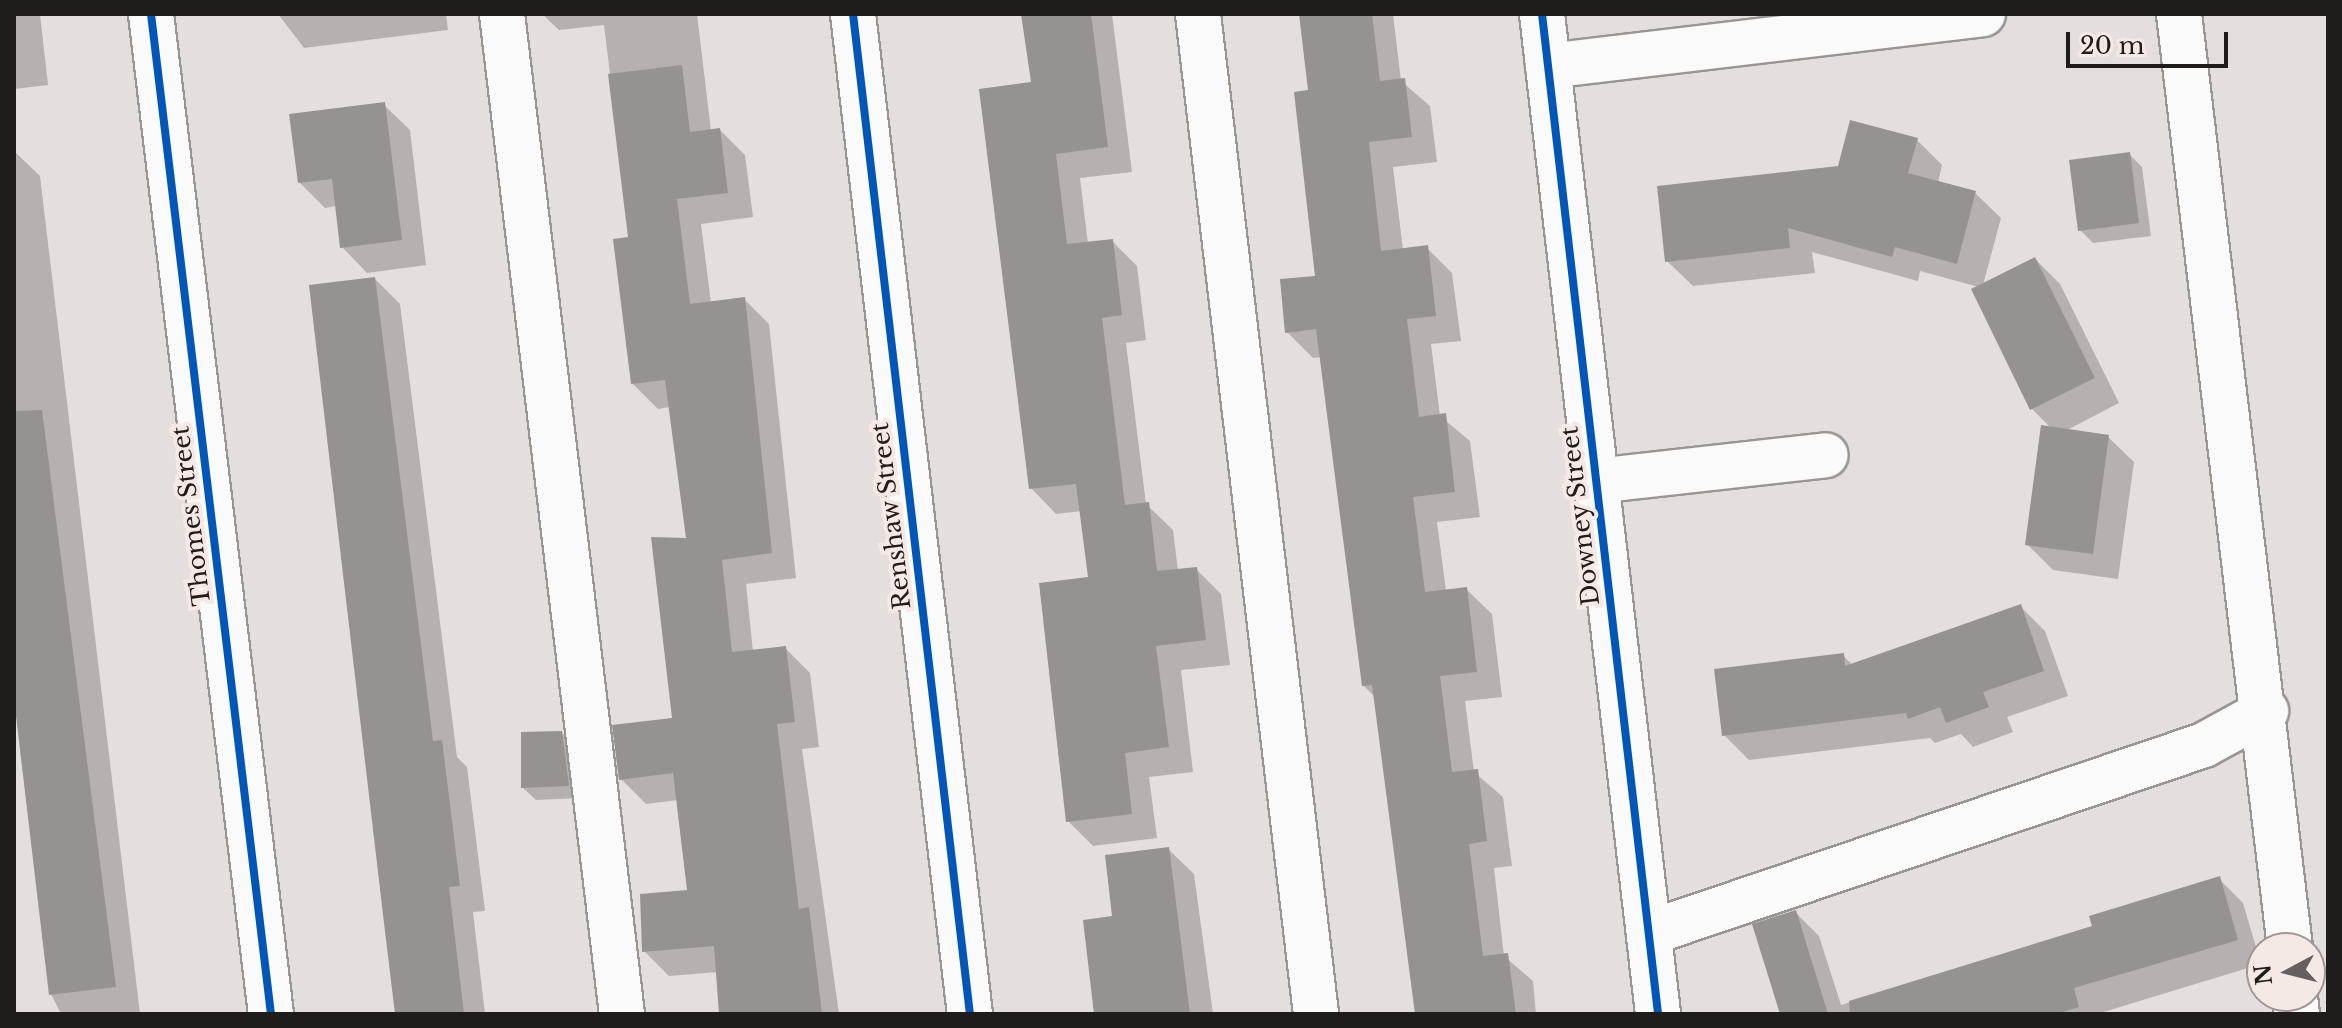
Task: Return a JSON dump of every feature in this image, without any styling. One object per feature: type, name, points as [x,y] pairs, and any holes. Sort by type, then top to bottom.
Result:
[{"type":"street","name":"Thomes Street","points":[[151,14],[271,1014]]},
{"type":"street","points":[[502,14],[622,1014]]},
{"type":"street","name":"Renshaw Street","points":[[853,14],[970,1014]]},
{"type":"street","points":[[1198,14],[1316,1014]]},
{"type":"street","name":"Downey Street","points":[[1542,14],[1658,1014]]},
{"type":"street","points":[[1548,66],[1983,14]]},
{"type":"street","points":[[2179,14],[2266,711],[2288,932]]},
{"type":"street","name":"Downey Street","points":[[1596,481],[1826,455]]},
{"type":"street","points":[[1649,933],[2204,745],[2266,711]]},
{"type":"building","points":[[1021,14],[1091,14],[1108,147],[1056,154],[1067,244],[1113,239],[1122,315],[1102,318],[1125,505],[1149,502],[1157,571],[1197,567],[1206,640],[1156,646],[1169,747],[1125,753],[1132,814],[1066,822],[1039,583],[1088,577],[1076,484],[1029,489],[979,89],[1031,82]]},
{"type":"building","points":[[1299,14],[1372,14],[1380,81],[1405,78],[1412,137],[1369,142],[1381,251],[1428,245],[1436,316],[1407,319],[1419,417],[1446,413],[1455,492],[1413,497],[1425,592],[1467,587],[1477,672],[1440,676],[1452,772],[1478,769],[1487,841],[1469,844],[1483,956],[1508,953],[1516,1014],[1415,1014],[1372,685],[1362,686],[1316,329],[1285,333],[1280,279],[1315,276],[1294,92],[1308,90]]},
{"type":"building","points":[[682,65],[690,132],[720,128],[728,193],[677,199],[690,304],[745,297],[772,553],[722,560],[732,652],[786,646],[795,722],[777,724],[799,909],[809,907],[822,1014],[719,1014],[714,946],[642,952],[640,894],[687,890],[673,773],[619,780],[612,725],[672,718],[651,537],[686,538],[665,380],[631,384],[613,239],[628,237],[608,74]]},
{"type":"building","points":[[385,102],[402,240],[340,248],[332,179],[298,183],[289,114]]},
{"type":"building","points":[[1850,120],[1918,138],[1908,173],[1976,191],[1957,264],[1895,247],[1892,257],[1788,228],[1790,248],[1665,262],[1657,186],[1838,166]]},
{"type":"building","points":[[2130,152],[2139,223],[2078,231],[2069,160]]},
{"type":"building","points":[[2035,257],[2095,378],[2030,410],[1971,289]]},
{"type":"building","points":[[375,277],[433,741],[442,740],[460,886],[449,887],[464,1014],[395,1014],[384,923],[309,285]]},
{"type":"building","points":[[42,410],[116,987],[49,995],[14,699],[14,411]]},
{"type":"building","points":[[2041,425],[2109,435],[2093,554],[2025,545]]},
{"type":"building","points":[[2021,604],[2044,671],[1983,692],[1989,707],[1946,723],[1940,707],[1908,719],[1906,713],[1722,736],[1714,669],[1844,653],[1845,666]]},
{"type":"building","points":[[562,731],[569,786],[521,788],[521,732]]},
{"type":"building","points":[[1169,847],[1190,1014],[1094,1014],[1083,920],[1112,916],[1105,855]]},
{"type":"building","points":[[2220,876],[2238,940],[2074,988],[2079,1007],[2056,1014],[1850,1014],[1849,1001],[2092,926],[2089,916]]},
{"type":"building","points":[[1796,910],[1828,1014],[1780,1014],[1752,924]]},
{"type":"cycle path","points":[[151,14],[271,1014]]},
{"type":"cycle path","points":[[853,14],[970,1014]]},
{"type":"cycle path","points":[[1542,14],[1658,1014]]}]
